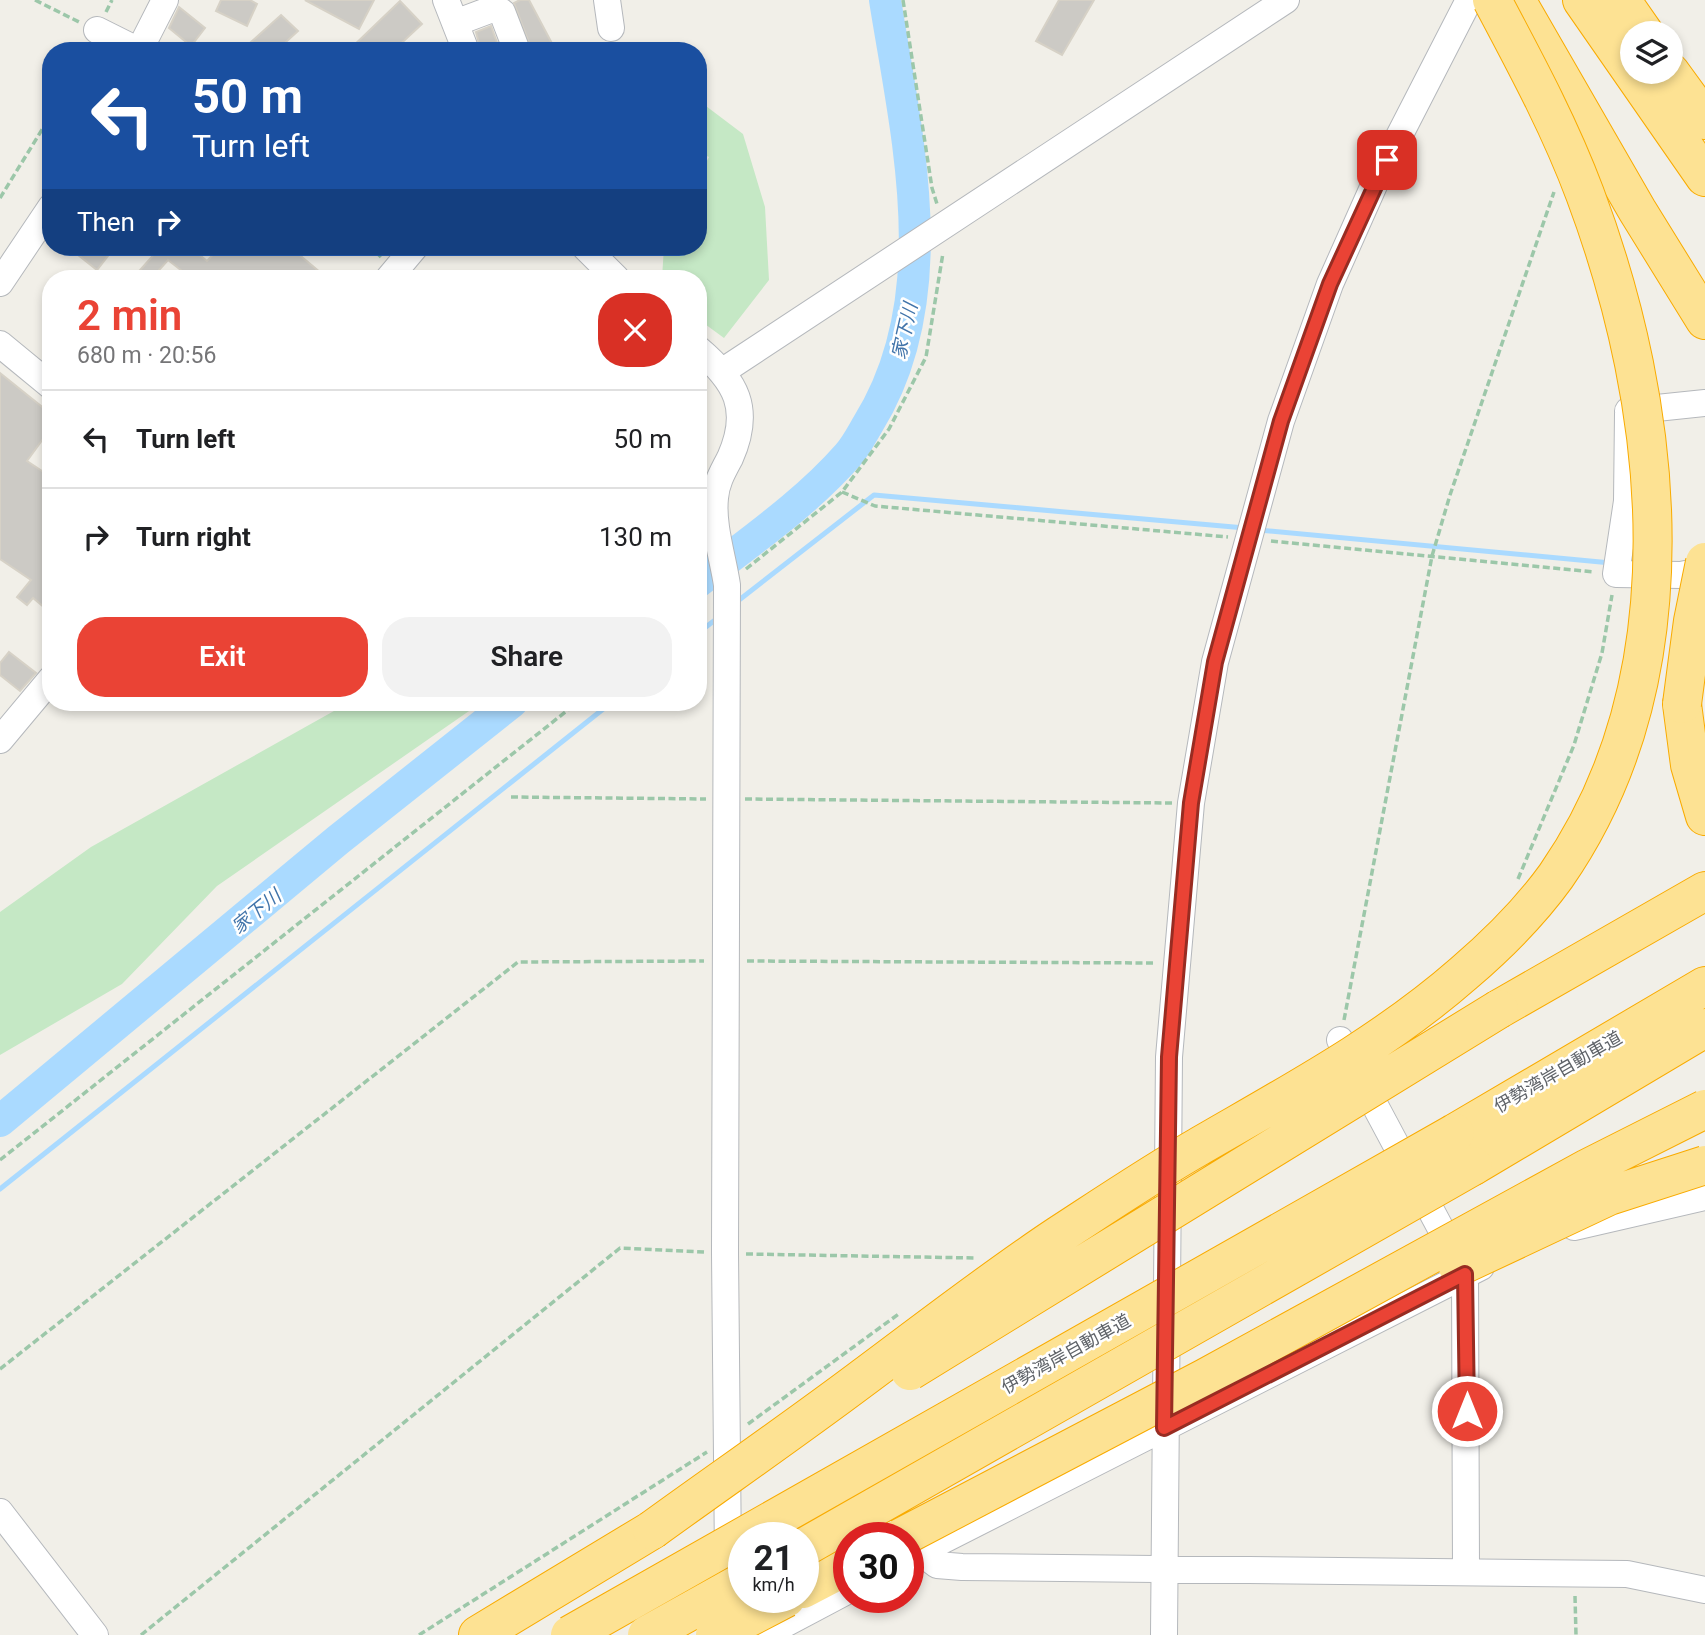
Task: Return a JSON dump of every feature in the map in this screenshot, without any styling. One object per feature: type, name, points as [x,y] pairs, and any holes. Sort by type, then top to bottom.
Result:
[{"type":"highway","points":[[652,1530],[1056,1237],[1191,1152],[1369,1048],[1416,1014],[1515,926],[1556,876],[1583,829],[1613,767],[1632,710],[1645,649],[1652,552],[1646,447],[1638,390],[1608,258],[1548,104],[1492,0]]},
{"type":"highway","points":[[1516,0],[1637,210],[1705,320]]},
{"type":"highway","points":[[1582,0],[1705,177]]},
{"type":"highway","points":[[1621,0],[1636,21]]},
{"type":"highway","points":[[1679,84],[1705,120]]},
{"type":"highway","points":[[1705,562],[1693,621],[1682,704],[1689,756],[1705,816]]},
{"type":"highway","points":[[478,1635],[1499,1009],[1705,891]]},
{"type":"highway","name":"伊勢湾岸自動車道","points":[[570,1635],[1455,1133],[1705,986]]},
{"type":"highway","name":"伊勢湾岸自動車道","points":[[819,1539],[1473,1166],[1705,1028]]},
{"type":"highway","points":[[924,1540],[1205,1378],[1588,1168],[1705,1109]]},
{"type":"highway","points":[[1205,1378],[1391,1299],[1609,1196],[1705,1165]]},
{"type":"highway","points":[[647,1635],[728,1590]]},
{"type":"highway","points":[[715,1635],[757,1613]]},
{"type":"street","points":[[144,42],[165,0]]},
{"type":"street","points":[[607,0],[611,28]]},
{"type":"street","points":[[723,371],[1286,0]]},
{"type":"street","points":[[1471,0],[1528,100],[1597,267],[1628,411],[1628,501],[1616,574],[1681,575],[1705,570]]},
{"type":"street","points":[[1164,1635],[1166,1142],[1175,963],[1191,803],[1215,662],[1281,421],[1330,284],[1375,183],[1471,0]]},
{"type":"street","points":[[462,42],[450,11],[495,8],[502,12],[514,42]]},
{"type":"street","points":[[97,30],[121,42]]},
{"type":"street","points":[[0,284],[42,221]]},
{"type":"street","points":[[396,270],[407,256]]},
{"type":"street","points":[[594,256],[608,270]]},
{"type":"street","points":[[0,344],[42,379]]},
{"type":"street","points":[[707,357],[723,371],[741,415],[739,431],[718,480],[714,501],[727,585],[728,961],[725,1253],[730,1635]]},
{"type":"street","points":[[1628,411],[1705,403]]},
{"type":"street","points":[[0,740],[42,690]]},
{"type":"street","points":[[1340,1040],[1465,1274],[1466,1570]]},
{"type":"street","points":[[924,1542],[1164,1428],[1465,1274],[1578,1225],[1705,1197]]},
{"type":"street","points":[[0,1511],[95,1635]]},
{"type":"street","points":[[924,1558],[937,1565],[962,1567],[1466,1570],[1627,1574],[1705,1590]]},
{"type":"street","points":[[764,1635],[833,1598]]},
{"type":"path","points":[[35,0],[97,30]]},
{"type":"path","points":[[727,585],[842,492],[889,429],[926,357],[942,271],[944,226],[932,188],[903,0]]},
{"type":"path","points":[[0,198],[42,130]]},
{"type":"path","points":[[1340,1040],[1432,556],[1450,495],[1560,176]]},
{"type":"path","points":[[842,492],[875,506],[1616,574],[1602,653],[1574,746],[1517,881]]},
{"type":"path","points":[[0,1160],[567,711]]},
{"type":"path","points":[[511,796],[1191,803]]},
{"type":"path","points":[[0,1369],[518,962],[1175,963]]},
{"type":"path","points":[[141,1635],[620,1248],[975,1258],[964,1266]]},
{"type":"path","points":[[419,1635],[726,1440],[910,1306]]},
{"type":"path","points":[[1574,1573],[1576,1635]]},
{"type":"green space","points":[[707,107],[743,134],[765,207],[769,280],[724,338],[707,326],[707,270],[663,270],[663,256],[707,256]]},
{"type":"green space","points":[[334,711],[469,711],[217,886],[122,984],[0,1055],[0,912],[91,847]]},
{"type":"building","points":[[221,0],[250,0],[257,4],[247,26],[216,11]]},
{"type":"building","points":[[305,0],[374,0],[359,29]]},
{"type":"building","points":[[529,0],[551,42],[529,42],[514,3]]},
{"type":"building","points":[[1059,0],[1094,0],[1062,55],[1036,41]]},
{"type":"building","points":[[400,1],[422,24],[403,42],[357,42]]},
{"type":"building","points":[[179,7],[205,28],[194,42],[186,42],[169,28]]},
{"type":"building","points":[[281,15],[298,31],[286,42],[251,42]]},
{"type":"building","points":[[491,26],[497,42],[479,42],[476,32]]},
{"type":"building","points":[[79,256],[108,256],[97,270]]},
{"type":"building","points":[[153,256],[201,256],[207,261],[212,256],[301,256],[317,270],[181,270],[168,260],[159,270],[140,270]]},
{"type":"building","points":[[0,373],[42,407],[42,440],[27,461],[42,471],[42,606],[33,598],[27,605],[17,597],[31,580],[0,559]]},
{"type":"building","points":[[9,652],[36,673],[20,691],[0,675],[0,663]]},
{"type":"waterway","name":"家下川","points":[[707,575],[814,490],[848,455],[868,424],[892,375],[907,324],[914,270],[914,216],[903,107],[885,0]]},
{"type":"waterway","points":[[734,604],[874,495],[1245,528]]},
{"type":"waterway","points":[[1259,530],[1611,563]]},
{"type":"waterway","points":[[707,626],[719,617]]},
{"type":"waterway","name":"家下川","points":[[0,1121],[338,840],[501,711]]},
{"type":"waterway","points":[[0,1189],[601,711]]},
{"type":"route","points":[[1387,160],[1330,284],[1281,421],[1215,662],[1191,803],[1175,963],[1166,1142],[1164,1428],[1465,1274],[1467,1411]]}]
